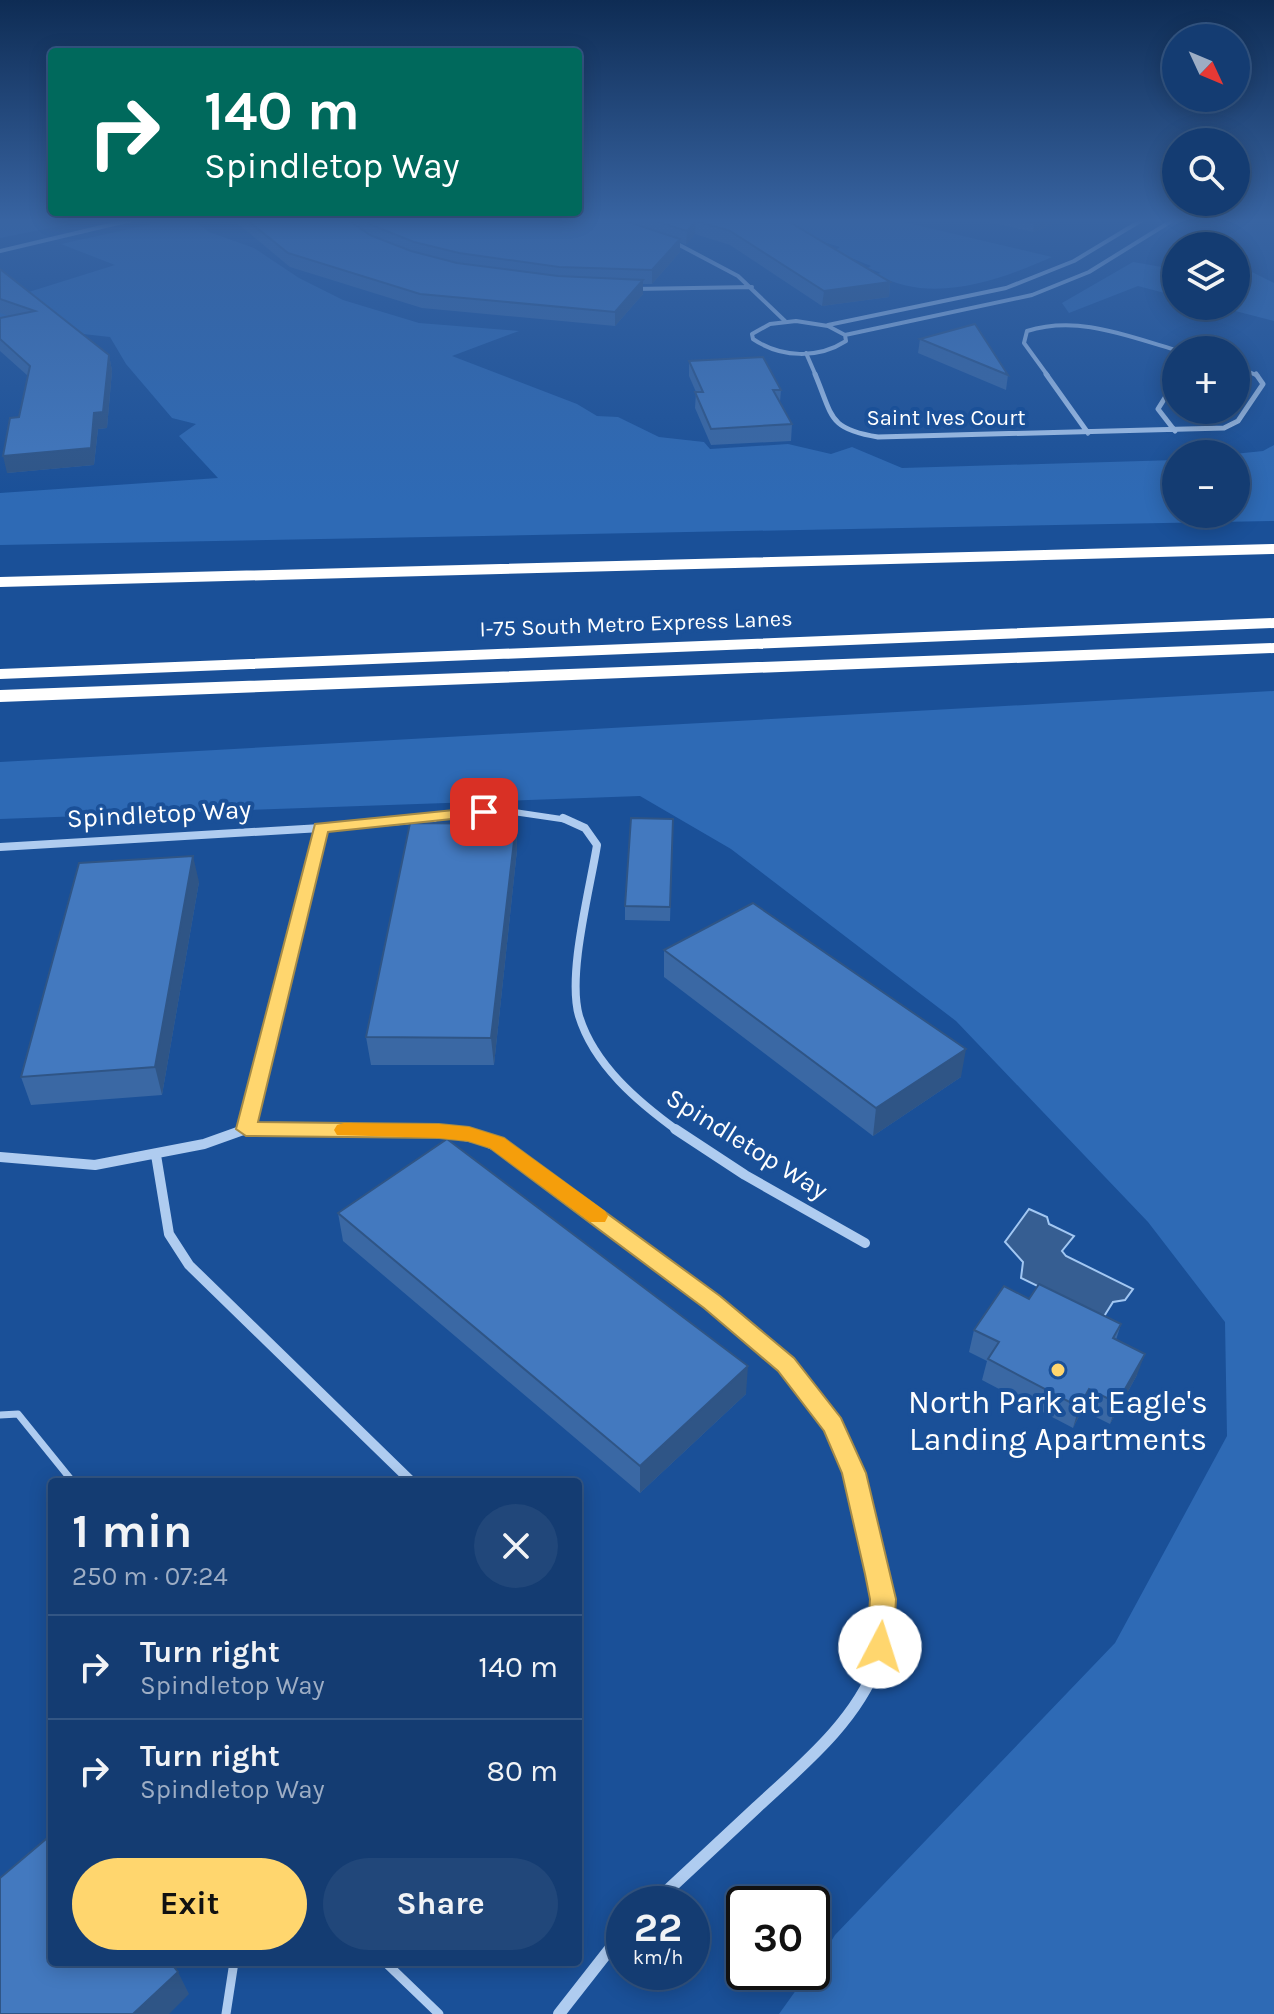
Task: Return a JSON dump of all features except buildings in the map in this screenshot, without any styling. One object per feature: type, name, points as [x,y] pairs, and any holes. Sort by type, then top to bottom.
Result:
[{"type":"highway","points":[[0,582],[1274,549]]},
{"type":"highway","name":"I-75 South Metro Express Lanes","points":[[0,674],[1274,623]]},
{"type":"highway","points":[[0,696],[1274,648]]},
{"type":"street","points":[[778,314],[785,321]]},
{"type":"street","points":[[845,335],[846,341],[839,347],[806,353],[773,350],[753,339],[752,334],[758,328],[785,321],[828,325],[884,314]]},
{"type":"street","points":[[828,325],[845,335],[952,314]]},
{"type":"street","name":"Saint Ives Court","points":[[1088,433],[1024,343],[1027,331],[1048,326],[1077,326],[1162,347]]},
{"type":"street","name":"Saint Ives Court","points":[[806,353],[836,424],[852,433],[878,437],[1175,431],[1216,429],[1230,424]]},
{"type":"street","name":"Saint Ives Court","points":[[1250,372],[1257,375],[1263,384],[1250,403]]},
{"type":"street","points":[[1170,424],[1175,431]]},
{"type":"street","name":"Spindletop Way","points":[[0,847],[321,828],[517,811],[562,817],[585,828],[597,845],[577,988],[578,1012],[584,1033],[597,1055],[638,1099],[674,1127],[865,1243]]},
{"type":"street","points":[[246,1129],[321,828]]},
{"type":"street","points":[[0,1157],[74,1165],[122,1162],[204,1144],[246,1129],[469,1134],[497,1143],[712,1302],[786,1365],[833,1425],[854,1473],[883,1599],[883,1631],[877,1664],[856,1702],[821,1748],[672,1886]]},
{"type":"street","points":[[156,1155],[169,1234],[189,1265],[408,1478]]},
{"type":"street","points":[[559,2014],[606,1954]]},
{"type":"lane","points":[[0,1415],[18,1414],[70,1478]]},
{"type":"lane","points":[[226,2014],[233,1966]]},
{"type":"lane","points":[[389,1966],[439,2014]]},
{"type":"shaded area","points":[[0,314],[389,314],[419,323],[519,331],[452,356],[577,404],[597,416],[618,417],[659,437],[704,442],[710,449],[788,444],[831,454],[852,447],[902,468],[1162,460],[1162,523],[0,545],[0,493],[218,478],[179,436],[196,424],[172,418],[126,364],[110,337],[83,334],[62,318],[0,327]]},
{"type":"shaded area","points":[[1250,314],[1274,314],[1274,321],[1250,315]]},
{"type":"shaded area","points":[[1274,445],[1274,521],[1250,521],[1250,452],[1263,451]]},
{"type":"shaded area","points":[[1274,691],[1274,2014],[779,2014],[796,1990],[830,1990],[830,1943],[835,1935],[1115,1643],[1227,1436],[1225,1322],[1148,1222],[956,1021],[731,849],[640,796],[0,819],[0,762]]},
{"type":"shaded area","points":[[1029,1209],[1047,1217],[1049,1224],[1074,1236],[1062,1251],[1066,1256],[1133,1289],[1125,1300],[1113,1302],[1103,1318],[1021,1278],[1023,1262],[1005,1242]]},
{"type":"slow traffic","points":[[344,1130],[439,1131],[469,1134],[497,1143],[598,1216]]},
{"type":"place","name":"North Park at Eagle's Landing Apartments","points":[[1058,1370]]},
{"type":"route","points":[[484,812],[321,828],[246,1129],[439,1131],[469,1134],[497,1143],[712,1302],[786,1365],[833,1425],[854,1473],[878,1574],[883,1599],[880,1647]]}]
